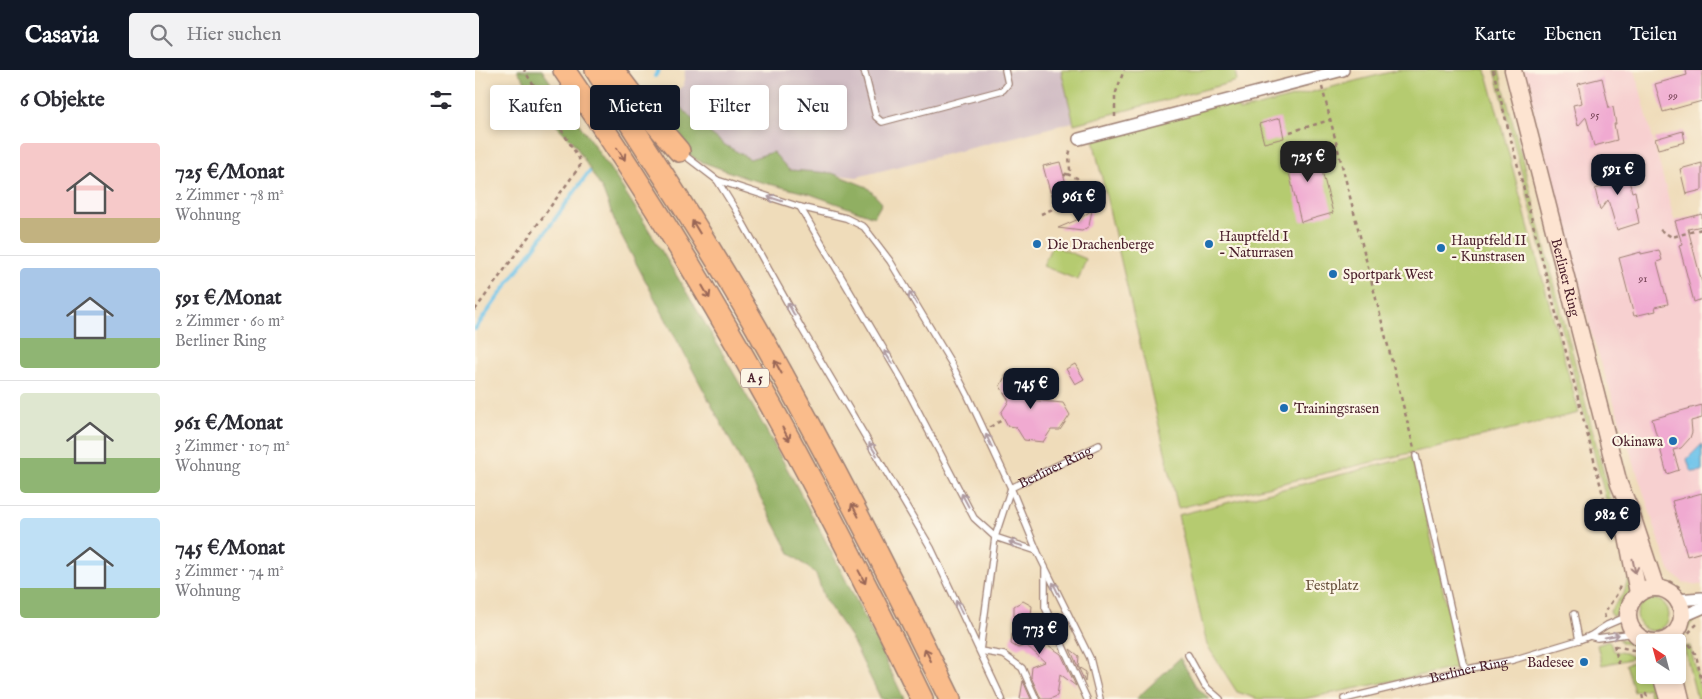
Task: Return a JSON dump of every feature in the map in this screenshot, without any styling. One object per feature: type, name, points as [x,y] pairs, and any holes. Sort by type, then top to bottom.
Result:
[{"type":"highway","name":"A 5","points":[[564,70],[669,228],[736,344],[871,594],[922,699]]},
{"type":"highway","name":"A 5","points":[[596,70],[687,213],[755,325],[891,578],[949,699]]},
{"type":"highway","points":[[613,70],[642,108],[679,151]]},
{"type":"street","points":[[1075,142],[1119,128],[1343,70]]},
{"type":"street","name":"Berliner Ring","points":[[1513,70],[1619,484],[1661,582]]},
{"type":"street","name":"Berliner Ring","points":[[1619,484],[1620,504],[1639,593]]},
{"type":"street","points":[[1635,633],[1627,616],[1630,603],[1639,593],[1661,582],[1668,591],[1702,598]]},
{"type":"street","points":[[1676,634],[1681,617],[1680,594]]},
{"type":"street","points":[[1681,617],[1702,608]]},
{"type":"street","points":[[1664,684],[1668,699]]},
{"type":"street","points":[[1677,684],[1681,699]]},
{"type":"lane","points":[[864,70],[876,117],[882,122],[1003,90],[1008,84],[1005,70]]},
{"type":"lane","points":[[679,151],[717,180],[799,206],[846,218],[864,227],[890,261],[951,361],[1011,488],[1037,551],[1090,658],[1100,699]]},
{"type":"lane","points":[[717,180],[802,330],[931,548],[1002,699]]},
{"type":"lane","points":[[799,206],[903,380],[974,518],[995,537],[1037,551]]},
{"type":"lane","name":"Berliner Ring","points":[[1011,488],[1099,445]]},
{"type":"lane","points":[[1416,456],[1463,663],[1467,669]]},
{"type":"lane","points":[[980,651],[995,537],[1011,488]]},
{"type":"lane","points":[[1045,568],[1045,607],[1087,699]]},
{"type":"lane","points":[[1574,614],[1579,640]]},
{"type":"lane","name":"Berliner Ring","points":[[1343,699],[1467,669],[1513,660],[1590,636],[1595,631],[1627,616]]},
{"type":"lane","name":"Berliner Ring","points":[[1590,636],[1597,638],[1635,633]]},
{"type":"lane","points":[[980,651],[1004,655],[1022,668],[1036,699]]},
{"type":"lane","points":[[1188,655],[1205,686],[1220,699]]},
{"type":"path","points":[[475,310],[580,166],[579,158],[525,70]]},
{"type":"path","points":[[1119,128],[1115,115],[1115,95],[1124,70]]},
{"type":"path","points":[[1493,70],[1609,519]]},
{"type":"path","points":[[1319,76],[1416,456]]},
{"type":"path","points":[[1290,132],[1330,120]]},
{"type":"path","points":[[1063,176],[1070,170],[1069,155],[1075,142]]},
{"type":"path","points":[[1067,174],[1077,178],[1079,195]]},
{"type":"path","points":[[1041,214],[1061,205],[1065,200],[1064,197],[1071,206]]},
{"type":"path","points":[[1659,230],[1672,237],[1702,229]]},
{"type":"path","points":[[984,430],[1004,419]]},
{"type":"path","points":[[1606,620],[1603,613],[1617,594],[1622,581]]},
{"type":"path","points":[[1661,582],[1670,582],[1680,594]]},
{"type":"path","points":[[1682,634],[1701,620]]},
{"type":"path","points":[[1612,640],[1619,664]]},
{"type":"path","points":[[1614,645],[1636,652]]},
{"type":"path","points":[[1686,647],[1696,655],[1702,682]]},
{"type":"path","points":[[1643,699],[1642,694],[1646,694],[1648,699]]},
{"type":"shaded area","points":[[685,70],[1061,70],[1073,122],[857,177],[789,170],[773,152],[750,159],[725,145],[706,130],[769,130],[769,85],[690,85],[690,117],[680,105],[680,88],[684,86]]},
{"type":"shaded area","points":[[1523,70],[1635,70],[1677,231],[1702,228],[1702,585],[1684,583],[1669,570],[1592,336]]},
{"type":"green space","points":[[517,70],[542,70],[552,85],[527,85]]},
{"type":"green space","points":[[1061,70],[1235,70],[1237,81],[1074,124]]},
{"type":"green space","name":"Sportpark West","points":[[1398,70],[1486,70],[1579,413],[1178,508],[1092,135],[1236,101],[1239,111]]},
{"type":"green space","points":[[1495,70],[1499,70],[1623,548],[1619,549]]},
{"type":"green space","points":[[680,105],[690,117],[690,130],[706,130],[725,145],[750,159],[773,152],[789,170],[832,173],[867,187],[882,203],[874,217],[810,194],[749,179],[697,160],[666,135],[663,130],[680,130]]},
{"type":"green space","points":[[580,125],[639,214],[675,273],[779,453],[843,575],[904,699],[881,699],[850,636],[825,600],[816,574],[790,553],[618,229],[603,191],[574,143],[561,130],[580,130]]},
{"type":"green space","points":[[1052,245],[1086,259],[1078,280],[1043,266]]},
{"type":"green space","name":"Festplatz","points":[[1412,457],[1461,667],[1303,699],[1258,699],[1237,692],[1207,645],[1178,515]]},
{"type":"green space","points":[[1629,579],[1631,589],[1617,613],[1612,617],[1610,611],[1624,593]]},
{"type":"green space","points":[[1653,599],[1664,604],[1669,615],[1664,626],[1653,631],[1642,626],[1637,615],[1642,604]]},
{"type":"green space","points":[[1696,615],[1696,619],[1684,634],[1680,634],[1688,621]]},
{"type":"green space","points":[[1619,639],[1634,641],[1636,647],[1632,644],[1622,643]]},
{"type":"green space","points":[[1609,641],[1614,651],[1625,653],[1635,658],[1602,665],[1597,645]]},
{"type":"green space","points":[[1690,646],[1702,699],[1697,699],[1686,655],[1686,647]]},
{"type":"green space","points":[[1180,658],[1197,688],[1210,699],[1136,699]]},
{"type":"green space","points":[[1636,661],[1636,684],[1653,684],[1657,699],[1651,699],[1648,688],[1634,692],[1626,664]]},
{"type":"water","points":[[1702,444],[1702,471],[1693,472],[1687,459]]},
{"type":"building","points":[[1686,70],[1702,70],[1702,101],[1663,112],[1655,84],[1687,75]]},
{"type":"building","points":[[1602,78],[1609,108],[1613,107],[1617,140],[1594,146],[1586,117],[1578,126],[1573,105],[1582,103],[1578,84]]},
{"type":"building","points":[[1280,118],[1284,138],[1264,143],[1259,124]]},
{"type":"building","points":[[1683,131],[1685,142],[1658,149],[1655,139]]},
{"type":"building","points":[[1315,144],[1333,213],[1301,222],[1284,152]]},
{"type":"building","points":[[1624,161],[1632,192],[1635,191],[1639,223],[1617,230],[1608,200],[1600,210],[1595,189],[1604,186],[1601,168]]},
{"type":"building","points":[[1060,162],[1068,191],[1051,195],[1043,166]]},
{"type":"building","points":[[1702,163],[1702,190],[1686,194],[1680,169]]},
{"type":"building","points":[[1092,210],[1089,226],[1082,231],[1058,228],[1079,219]]},
{"type":"building","points":[[1702,214],[1702,226],[1688,229],[1702,283],[1702,299],[1694,302],[1679,245],[1682,244],[1675,221]]},
{"type":"building","points":[[1659,250],[1662,260],[1657,262],[1668,304],[1655,307],[1656,311],[1634,316],[1619,258],[1641,252],[1641,254]]},
{"type":"building","points":[[1075,364],[1084,379],[1075,384],[1066,369]]},
{"type":"building","points":[[1007,373],[1022,374],[1030,390],[1049,390],[1030,400],[1063,403],[1070,415],[1060,430],[1051,430],[1043,442],[1024,440],[1016,427],[1008,426],[1001,413],[1009,401],[1000,386]]},
{"type":"building","name":"Okinawa","points":[[1702,405],[1702,418],[1691,421],[1692,432],[1690,438],[1681,448],[1673,450],[1679,470],[1667,474],[1652,419]]},
{"type":"building","points":[[1702,493],[1702,552],[1687,556],[1672,501]]},
{"type":"building","points":[[1023,601],[1032,606],[1030,624],[1039,619],[1038,631],[1045,636],[1045,643],[1061,654],[1076,686],[1060,674],[1057,696],[1050,699],[1041,699],[1031,677],[1032,667],[1045,662],[1026,645],[1018,648],[1011,644],[1012,634],[1028,625],[1014,616],[1014,606]]},
{"type":"building","points":[[1070,649],[1079,656],[1078,667]]},
{"type":"building","points":[[1078,667],[1086,672],[1085,682]]},
{"type":"building","points":[[1023,681],[1031,699],[1020,699]]},
{"type":"waterway","points":[[655,76],[659,70]]},
{"type":"waterway","points":[[475,329],[589,172]]},
{"type":"place","name":"Die Drachenberge","points":[[1037,244]]},
{"type":"place","name":"Hauptfeld I - Naturrasen","points":[[1209,244]]},
{"type":"place","name":"Hauptfeld II - Kunstrasen","points":[[1441,248]]},
{"type":"place","name":"Sportpark West","points":[[1333,274]]},
{"type":"place","name":"Trainingsrasen","points":[[1284,408]]},
{"type":"place","name":"Okinawa","points":[[1673,441]]},
{"type":"place","name":"Badesee","points":[[1584,662]]}]
